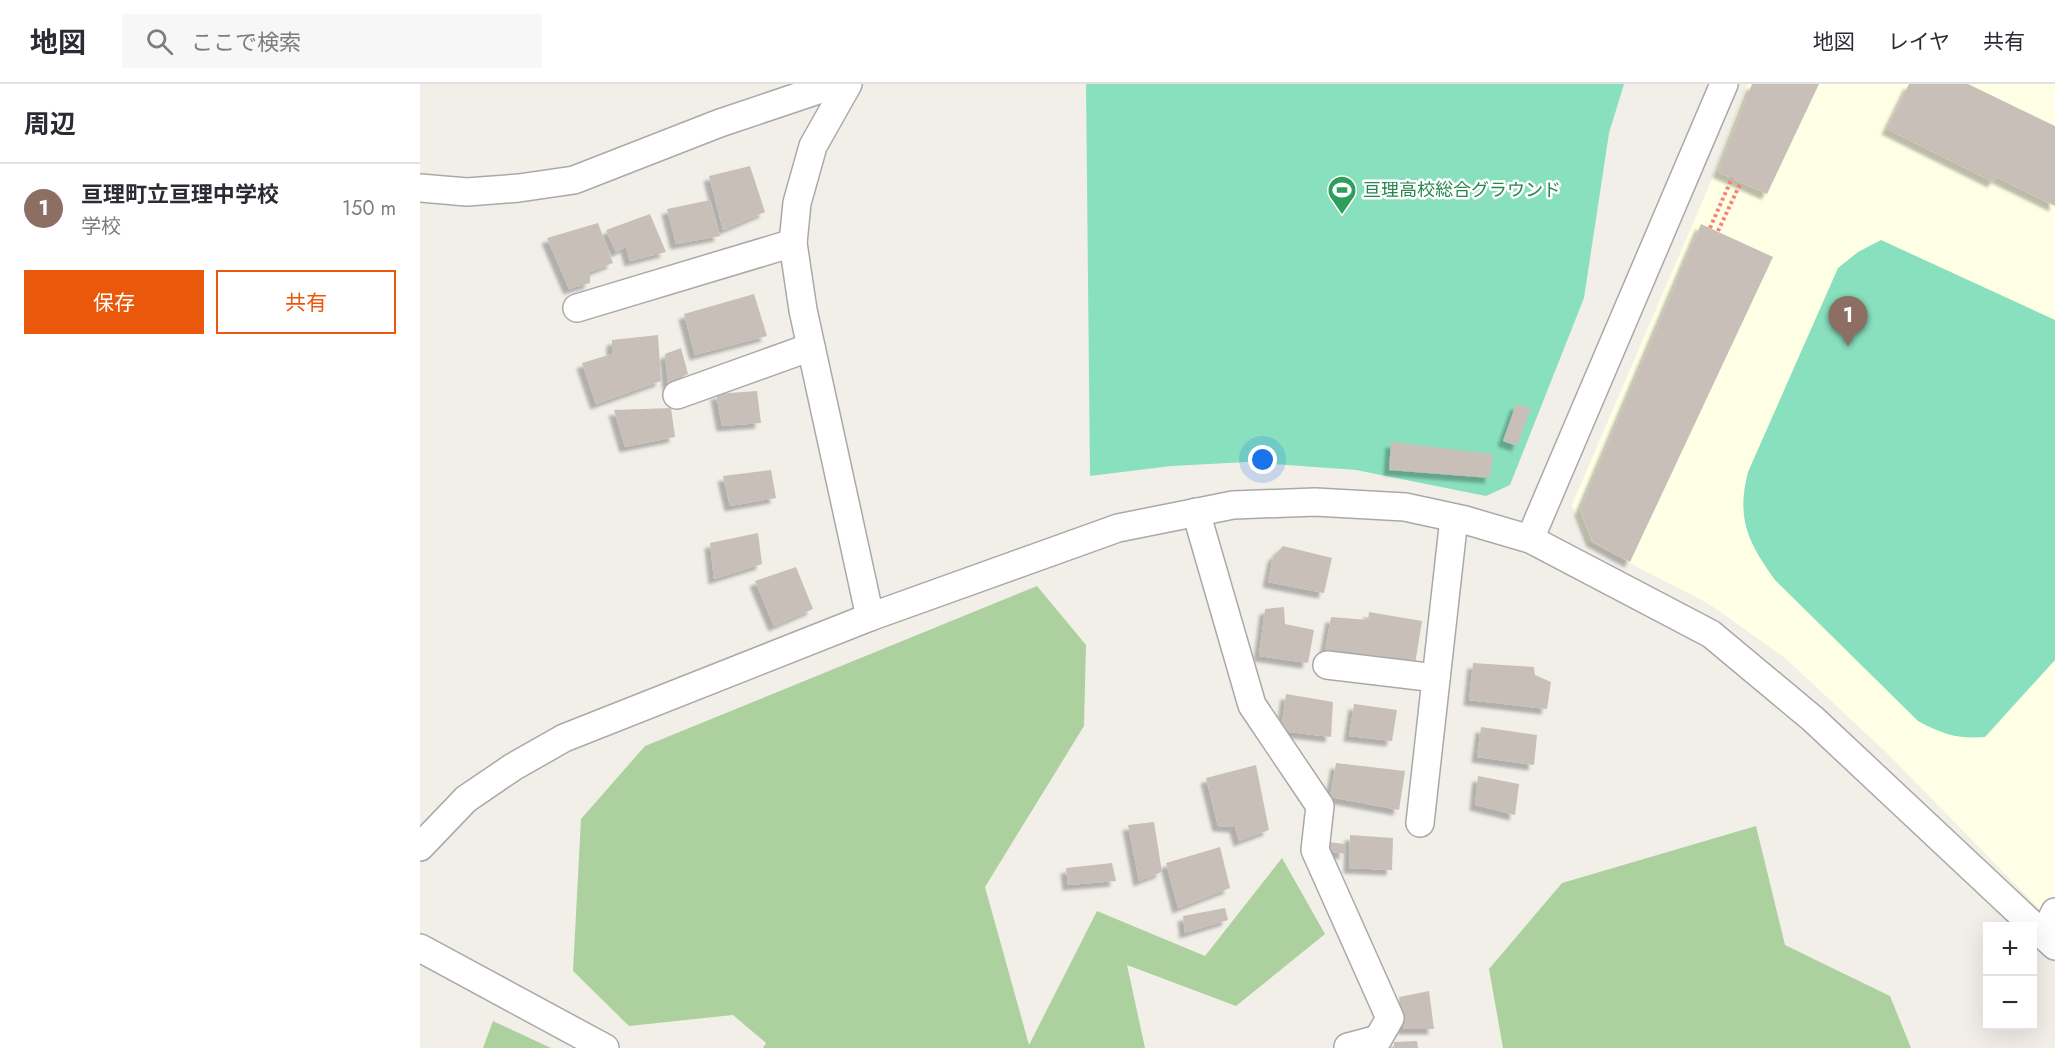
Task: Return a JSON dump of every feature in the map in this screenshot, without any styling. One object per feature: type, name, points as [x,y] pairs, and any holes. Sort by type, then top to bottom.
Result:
[{"type":"street","points":[[420,188],[467,192],[519,188],[574,180],[720,123],[836,84]]},
{"type":"street","points":[[848,84],[813,146],[798,203],[793,243],[803,310],[870,617]]},
{"type":"street","points":[[1530,539],[1724,84]]},
{"type":"street","points":[[577,308],[793,243]]},
{"type":"street","points":[[677,395],[812,347]]},
{"type":"street","points":[[420,847],[466,800],[513,767],[564,738],[870,617],[1118,528],[1233,505],[1315,501],[1405,507],[1530,539],[1711,634],[1813,719],[1983,880],[2051,930]]},
{"type":"street","points":[[1196,512],[1252,705],[1320,806],[1315,849],[1389,1017],[1378,1040],[1348,1047]]},
{"type":"street","points":[[1420,823],[1454,518]]},
{"type":"street","points":[[1327,665],[1436,678]]},
{"type":"street","points":[[420,948],[605,1048]]},
{"type":"path","points":[[1710,228],[1732,178]]},
{"type":"path","points":[[1718,231],[1742,182]]},
{"type":"shaded area","points":[[1747,84],[2055,84],[2055,925],[1889,755],[1785,658],[1709,604],[1587,541],[1572,505],[1709,186]]},
{"type":"green space","name":"亘理高校総合グラウンド","points":[[1086,84],[1624,84],[1609,133],[1584,298],[1510,485],[1486,496],[1356,470],[1247,462],[1171,466],[1090,476]]},
{"type":"green space","points":[[1881,240],[2055,320],[2055,660],[1985,737],[1950,735],[1918,721],[1775,580],[1751,542],[1744,517],[1743,503],[1748,472],[1838,268],[1858,252]]},
{"type":"green space","points":[[1037,586],[1086,645],[1084,726],[985,887],[1029,1045],[1097,911],[1205,956],[1282,858],[1325,934],[1236,1006],[1127,965],[1145,1048],[763,1048],[766,1043],[733,1015],[629,1026],[573,971],[581,819],[645,746]]},
{"type":"green space","points":[[1756,826],[1785,945],[1890,996],[1911,1048],[1503,1048],[1489,969],[1562,883]]},
{"type":"green space","points":[[493,1021],[551,1048],[483,1048]]},
{"type":"building","points":[[1752,84],[1819,84],[1767,194],[1718,172]]},
{"type":"building","points":[[1909,84],[1968,84],[2055,126],[2055,206],[1996,177],[1993,182],[1887,129]]},
{"type":"building","points":[[750,166],[765,212],[723,230],[709,176]]},
{"type":"building","points":[[710,200],[720,236],[676,244],[667,209]]},
{"type":"building","points":[[650,214],[666,252],[630,261],[626,247],[616,252],[606,230]]},
{"type":"building","points":[[598,223],[613,263],[590,272],[590,283],[569,289],[547,238]]},
{"type":"building","points":[[1701,224],[1773,257],[1630,562],[1592,541],[1580,510]]},
{"type":"building","points":[[754,294],[767,336],[695,355],[684,314]]},
{"type":"building","points":[[658,335],[661,381],[596,404],[582,363],[612,354],[612,340]]},
{"type":"building","points":[[681,348],[688,374],[668,385],[665,354]]},
{"type":"building","points":[[757,391],[761,423],[722,426],[716,394]]},
{"type":"building","points":[[1516,404],[1531,408],[1517,446],[1503,441]]},
{"type":"building","points":[[671,408],[675,437],[625,447],[614,410]]},
{"type":"building","points":[[1391,442],[1493,454],[1490,478],[1389,470]]},
{"type":"building","points":[[771,470],[776,498],[730,506],[723,476]]},
{"type":"building","points":[[758,533],[762,564],[714,579],[710,543]]},
{"type":"building","points":[[1283,546],[1332,558],[1324,593],[1268,582],[1273,557]]},
{"type":"building","points":[[796,567],[813,609],[774,626],[755,581]]},
{"type":"building","points":[[1284,607],[1285,624],[1314,630],[1308,663],[1259,656],[1265,609]]},
{"type":"building","points":[[1369,612],[1422,621],[1415,664],[1324,656],[1331,617],[1368,620]]},
{"type":"building","points":[[1473,663],[1534,667],[1535,675],[1551,682],[1547,709],[1469,700]]},
{"type":"building","points":[[1286,694],[1333,702],[1331,737],[1281,731]]},
{"type":"building","points":[[1354,704],[1397,710],[1392,741],[1349,736]]},
{"type":"building","points":[[1481,727],[1537,735],[1534,765],[1477,757]]},
{"type":"building","points":[[1336,763],[1405,771],[1399,810],[1330,797]]},
{"type":"building","points":[[1256,765],[1269,830],[1239,841],[1235,827],[1218,826],[1206,778]]},
{"type":"building","points":[[1478,776],[1519,784],[1515,815],[1475,805]]},
{"type":"building","points":[[1154,822],[1162,872],[1139,881],[1128,825]]},
{"type":"building","points":[[1350,835],[1393,838],[1392,870],[1349,868]]},
{"type":"building","points":[[1328,842],[1345,844],[1345,854],[1328,851]]},
{"type":"building","points":[[1220,847],[1230,888],[1178,908],[1166,863]]},
{"type":"building","points":[[1112,863],[1116,881],[1068,885],[1066,868]]},
{"type":"building","points":[[1225,908],[1228,920],[1185,933],[1183,916]]},
{"type":"building","points":[[1429,991],[1434,1029],[1404,1029],[1399,997]]},
{"type":"building","points":[[1417,1041],[1418,1048],[1394,1048],[1394,1042]]},
{"type":"place","name":"亘理高校総合グラウンド","points":[[1342,216]]},
{"type":"place","name":"亘理町立亘理中学校","points":[[1848,346]]}]
